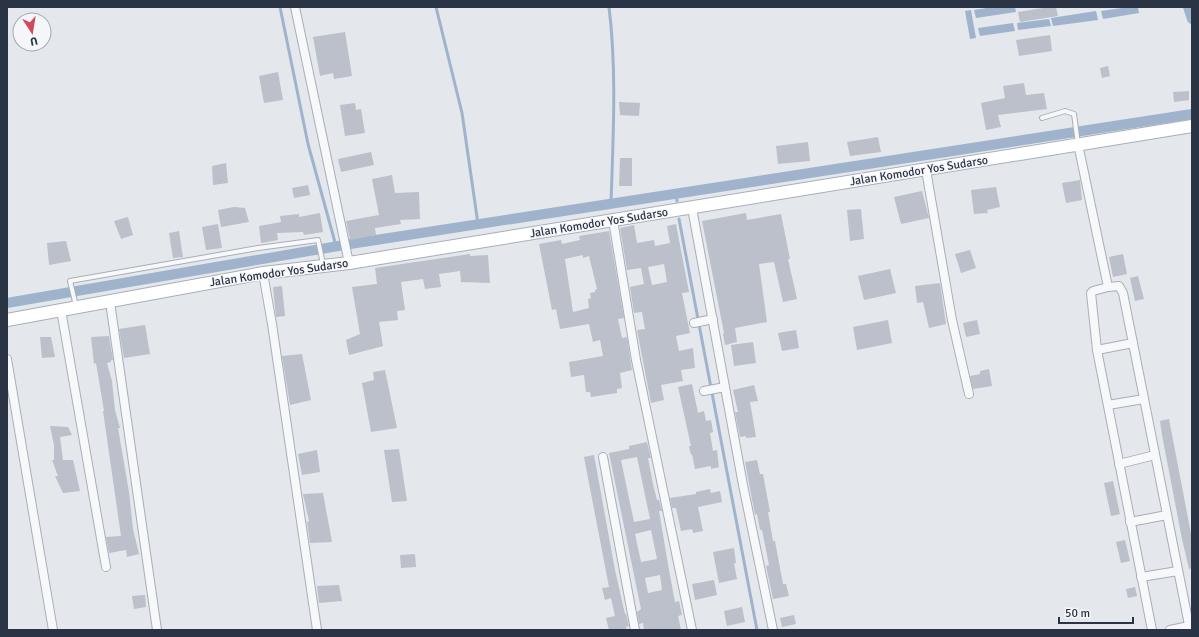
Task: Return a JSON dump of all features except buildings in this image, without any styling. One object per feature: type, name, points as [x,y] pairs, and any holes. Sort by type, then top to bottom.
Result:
[{"type":"street","points":[[295,7],[348,259]]},
{"type":"street","name":"Jalan Komodor Yos Sudarso","points":[[7,320],[61,310],[75,304],[110,302],[322,262],[692,208],[926,170],[1078,140],[1192,126]]},
{"type":"street","points":[[1078,140],[1108,287]]},
{"type":"street","points":[[926,170],[952,320],[969,394]]},
{"type":"street","points":[[692,208],[721,388],[772,630]]},
{"type":"street","points":[[613,220],[636,360],[692,630]]},
{"type":"street","points":[[263,273],[272,324],[317,630]]},
{"type":"street","points":[[1152,630],[1097,350],[1090,299],[1093,291],[1108,287],[1121,288],[1189,628],[1170,630]]},
{"type":"street","points":[[110,302],[157,630]]},
{"type":"street","points":[[61,310],[106,567]]},
{"type":"street","points":[[694,323],[709,320]]},
{"type":"street","points":[[1097,350],[1133,343]]},
{"type":"street","points":[[7,359],[53,630]]},
{"type":"street","points":[[704,391],[721,388]]},
{"type":"street","points":[[1108,405],[1144,399]]},
{"type":"street","points":[[1119,464],[1155,455]]},
{"type":"street","points":[[603,457],[635,630]]},
{"type":"street","points":[[1130,522],[1167,514]]},
{"type":"street","points":[[1141,578],[1178,571]]},
{"type":"lane","points":[[1042,118],[1065,111],[1074,114],[1078,140]]},
{"type":"lane","points":[[75,304],[70,281],[258,248],[318,240],[322,262]]},
{"type":"water","points":[[993,7],[1015,7],[1016,12],[976,18],[974,10]]},
{"type":"water","points":[[1138,7],[1139,13],[1103,19],[1101,11]]},
{"type":"water","points":[[971,10],[976,38],[970,39],[965,11]]},
{"type":"water","points":[[1096,11],[1098,20],[1053,26],[1051,18]]},
{"type":"water","points":[[1049,19],[1051,26],[1018,30],[1017,23]]},
{"type":"water","points":[[1013,23],[1015,31],[980,36],[978,28]]},
{"type":"waterway","points":[[280,7],[308,144],[336,246]]},
{"type":"waterway","points":[[436,7],[462,113],[478,224]]},
{"type":"waterway","points":[[609,7],[614,80],[611,204]]},
{"type":"waterway","points":[[1188,7],[1192,19]]},
{"type":"waterway","points":[[7,303],[350,244],[1192,114]]},
{"type":"waterway","points":[[676,194],[677,201]]},
{"type":"waterway","points":[[679,219],[757,630]]}]
